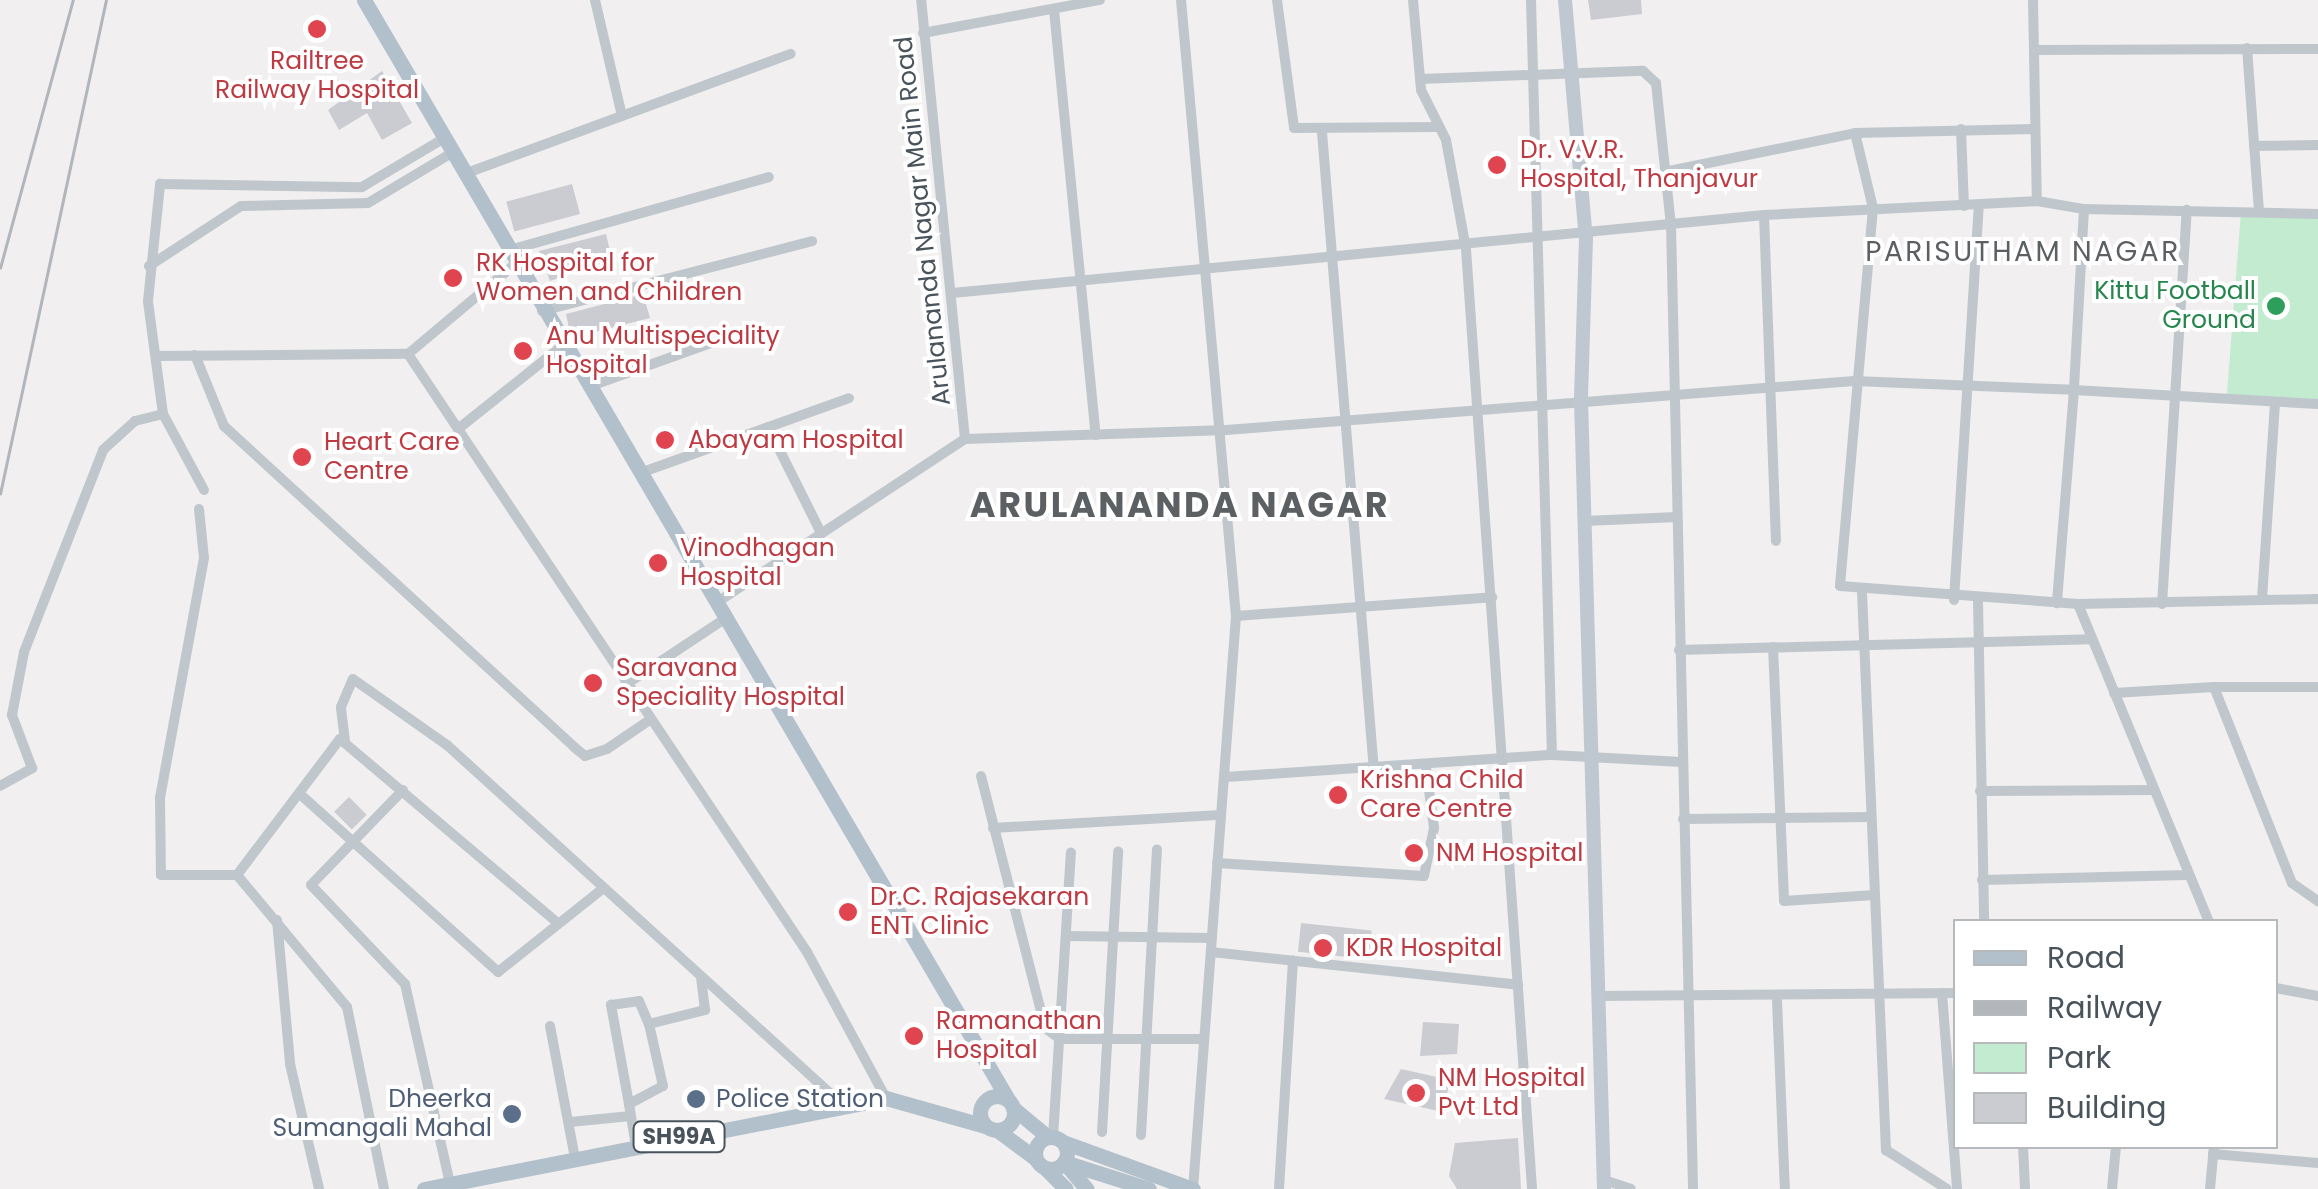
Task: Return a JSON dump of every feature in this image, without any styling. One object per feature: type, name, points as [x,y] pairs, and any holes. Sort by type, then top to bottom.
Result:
[{"type":"main road","points":[[364,0],[509,258],[726,618],[1011,1105],[1055,1139],[1193,1189]]},
{"type":"main road","points":[[984,1054],[983,1104],[991,1128],[1041,1163],[1066,1189]]},
{"type":"main road","name":"SH99A","points":[[424,1189],[886,1098],[991,1128]]},
{"type":"main road","points":[[983,1104],[1011,1105]]},
{"type":"main road","name":"SH99A","points":[[933,1112],[983,1104]]},
{"type":"main road","points":[[991,1128],[1011,1105]]},
{"type":"main road","points":[[1055,1139],[1064,1162],[1087,1189]]},
{"type":"main road","points":[[1041,1163],[1055,1139]]},
{"type":"main road","points":[[1041,1163],[1064,1162],[1149,1189]]},
{"type":"street","points":[[594,0],[622,116]]},
{"type":"street","name":"Arulananda Nagar Main Road","points":[[716,603],[965,439],[921,0]]},
{"type":"street","points":[[1012,0],[1014,16]]},
{"type":"street","points":[[923,32],[1100,0]]},
{"type":"street","points":[[1181,0],[1226,430],[1236,616],[1193,1189]]},
{"type":"street","points":[[1277,0],[1290,120],[1301,133],[1438,128]]},
{"type":"street","points":[[1413,0],[1420,79],[1438,128],[1466,248],[1532,1189]]},
{"type":"street","points":[[1531,0],[1552,755]]},
{"type":"street","points":[[1565,0],[1586,238],[1582,400],[1604,1184],[1631,1189]]},
{"type":"street","points":[[2033,0],[2036,201]]},
{"type":"street","points":[[1054,10],[1096,435]]},
{"type":"street","points":[[2034,50],[2136,56],[2247,48],[2318,49]]},
{"type":"street","points":[[2247,48],[2259,211]]},
{"type":"street","points":[[461,175],[791,54]]},
{"type":"street","points":[[1420,79],[1651,74],[1669,171],[1694,1189]]},
{"type":"street","points":[[1961,129],[1964,206]]},
{"type":"street","points":[[1669,171],[1855,133],[2033,129]]},
{"type":"street","points":[[1322,132],[1336,260],[1374,772]]},
{"type":"street","points":[[1855,133],[1874,208],[1854,381],[1838,578],[1862,592],[1954,600],[2162,604],[2318,599]]},
{"type":"street","points":[[2254,146],[2318,145]]},
{"type":"street","points":[[204,490],[163,414],[149,266],[160,184],[362,187],[446,146]]},
{"type":"street","points":[[149,266],[241,206],[368,203],[446,146]]},
{"type":"street","points":[[157,356],[408,354],[509,258],[769,177]]},
{"type":"street","points":[[952,293],[1586,238],[1764,214],[2036,201],[2084,209],[2318,214]]},
{"type":"street","points":[[1954,600],[1972,384],[1979,205]]},
{"type":"street","points":[[2057,603],[2084,209]]},
{"type":"street","points":[[2162,604],[2188,210]]},
{"type":"street","points":[[1764,214],[1776,541]]},
{"type":"street","points":[[541,311],[812,241]]},
{"type":"street","points":[[587,388],[728,337]]},
{"type":"street","points":[[458,430],[562,346]]},
{"type":"street","points":[[408,354],[648,721],[808,952],[886,1098]]},
{"type":"street","points":[[195,356],[224,426],[574,747],[596,753],[648,721]]},
{"type":"street","points":[[965,439],[1226,430],[1674,392],[1854,381],[2318,404]]},
{"type":"street","points":[[640,473],[849,398]]},
{"type":"street","points":[[2262,599],[2275,404]]},
{"type":"street","points":[[0,786],[32,768],[12,716],[24,652],[103,450],[135,421],[163,414]]},
{"type":"street","points":[[768,427],[821,533]]},
{"type":"street","points":[[199,509],[205,544],[160,798],[161,875],[237,875],[347,1007],[384,1189]]},
{"type":"street","points":[[1585,521],[1677,517]]},
{"type":"street","points":[[1862,592],[1886,1150],[1947,1189]]},
{"type":"street","points":[[1236,616],[1492,597]]},
{"type":"street","points":[[1978,600],[1975,642],[1984,919]]},
{"type":"street","points":[[2078,604],[2208,919]]},
{"type":"street","points":[[625,685],[726,618]]},
{"type":"street","points":[[1679,650],[2092,639]]},
{"type":"street","points":[[1772,647],[1784,901],[1874,896]]},
{"type":"street","points":[[558,922],[345,741],[341,707],[353,678],[447,745],[601,890],[842,1104]]},
{"type":"street","points":[[2114,692],[2214,686],[2318,688]]},
{"type":"street","points":[[2214,686],[2292,883],[2318,901]]},
{"type":"street","points":[[237,875],[301,795],[328,744],[345,741]]},
{"type":"street","points":[[1226,777],[1374,772],[1552,755],[1682,762]]},
{"type":"street","points":[[1218,863],[1424,876],[1434,828],[1426,767]]},
{"type":"street","points":[[981,776],[1037,975],[1039,1019],[1060,1039],[1204,1039]]},
{"type":"street","points":[[403,790],[311,885],[405,984],[450,1184]]},
{"type":"street","points":[[1980,790],[2153,790]]},
{"type":"street","points":[[301,795],[498,972],[601,890]]},
{"type":"street","points":[[993,828],[1221,815]]},
{"type":"street","points":[[1684,818],[1870,817]]},
{"type":"street","points":[[1142,1135],[1157,849]]},
{"type":"street","points":[[1102,1132],[1118,851]]},
{"type":"street","points":[[1055,1139],[1071,854]]},
{"type":"street","points":[[1982,880],[2188,875]]},
{"type":"street","points":[[277,919],[290,1064],[319,1189]]},
{"type":"street","points":[[1066,936],[1212,938]]},
{"type":"street","points":[[1211,952],[1518,985]]},
{"type":"street","points":[[1279,1189],[1293,960]]},
{"type":"street","points":[[649,1024],[705,1010],[701,975]]},
{"type":"street","points":[[2278,988],[2318,996]]},
{"type":"street","points":[[1599,996],[1777,1001],[1953,993]]},
{"type":"street","points":[[1942,994],[1953,1137]]},
{"type":"street","points":[[570,1122],[630,1110],[663,1086],[649,1024],[639,1001],[611,1005],[630,1110],[636,1146]]},
{"type":"street","points":[[1777,1001],[1785,1189]]},
{"type":"street","points":[[550,1026],[574,1158]]},
{"type":"street","points":[[1954,1149],[1957,1189]]},
{"type":"street","points":[[2023,1149],[2025,1189]]},
{"type":"street","points":[[2112,1189],[2116,1149]]},
{"type":"street","points":[[2210,1189],[2214,1150],[2318,1163]]},
{"type":"green space","name":"Kittu Football Ground","points":[[2241,212],[2318,218],[2318,401],[2227,394]]},
{"type":"building","points":[[1588,0],[1641,0],[1642,14],[1591,20]]},
{"type":"building","points":[[382,71],[412,123],[382,140],[367,113],[339,130],[328,110]]},
{"type":"building","points":[[572,184],[580,214],[514,232],[506,202]]},
{"type":"building","points":[[606,234],[612,259],[550,281],[539,251]]},
{"type":"building","points":[[643,294],[650,318],[575,337],[569,328],[566,314]]},
{"type":"building","points":[[349,797],[367,815],[352,830],[334,812]]},
{"type":"building","points":[[1301,923],[1372,930],[1369,959],[1298,952]]},
{"type":"building","points":[[1423,1022],[1459,1024],[1457,1054],[1420,1056]]},
{"type":"building","name":"NM Hospital Pvt Ltd","points":[[1401,1069],[1450,1080],[1443,1112],[1384,1099]]},
{"type":"building","points":[[1518,1138],[1521,1189],[1457,1189],[1449,1176],[1455,1143]]},
{"type":"railway","points":[[0,268],[73,0]]},
{"type":"railway","points":[[0,494],[106,0]]},
{"type":"place","name":"Railtree Railway Hospital","points":[[317,29]]},
{"type":"place","name":"Dr. V.V.R. Hospital, Thanjavur","points":[[1497,165]]},
{"type":"place","name":"RK Hospital for Women and Children","points":[[453,278]]},
{"type":"place","name":"Kittu Football Ground","points":[[2276,306]]},
{"type":"place","name":"Anu Multispeciality Hospital","points":[[523,351]]},
{"type":"place","name":"Abayam Hospital","points":[[665,440]]},
{"type":"place","name":"Heart Care Centre","points":[[302,457]]},
{"type":"place","name":"Vinodhagan Hospital","points":[[658,563]]},
{"type":"place","name":"Saravana Speciality Hospital","points":[[593,683]]},
{"type":"place","name":"Krishna Child Care Centre","points":[[1338,795]]},
{"type":"place","name":"NM Hospital","points":[[1414,853]]},
{"type":"place","name":"Dr.C. Rajasekaran ENT Clinic","points":[[848,912]]},
{"type":"place","name":"KDR Hospital","points":[[1323,948]]},
{"type":"place","name":"Ramanathan Hospital","points":[[914,1036]]},
{"type":"place","name":"NM Hospital Pvt Ltd","points":[[1416,1093]]},
{"type":"place","name":"Police Station","points":[[696,1099]]},
{"type":"place","name":"Dheerka Sumangali Mahal","points":[[512,1114]]},
{"type":"district","name":"PARISUTHAM NAGAR","points":[[2023,252]]},
{"type":"district","name":"ARULANANDA NAGAR","points":[[1180,505]]}]
